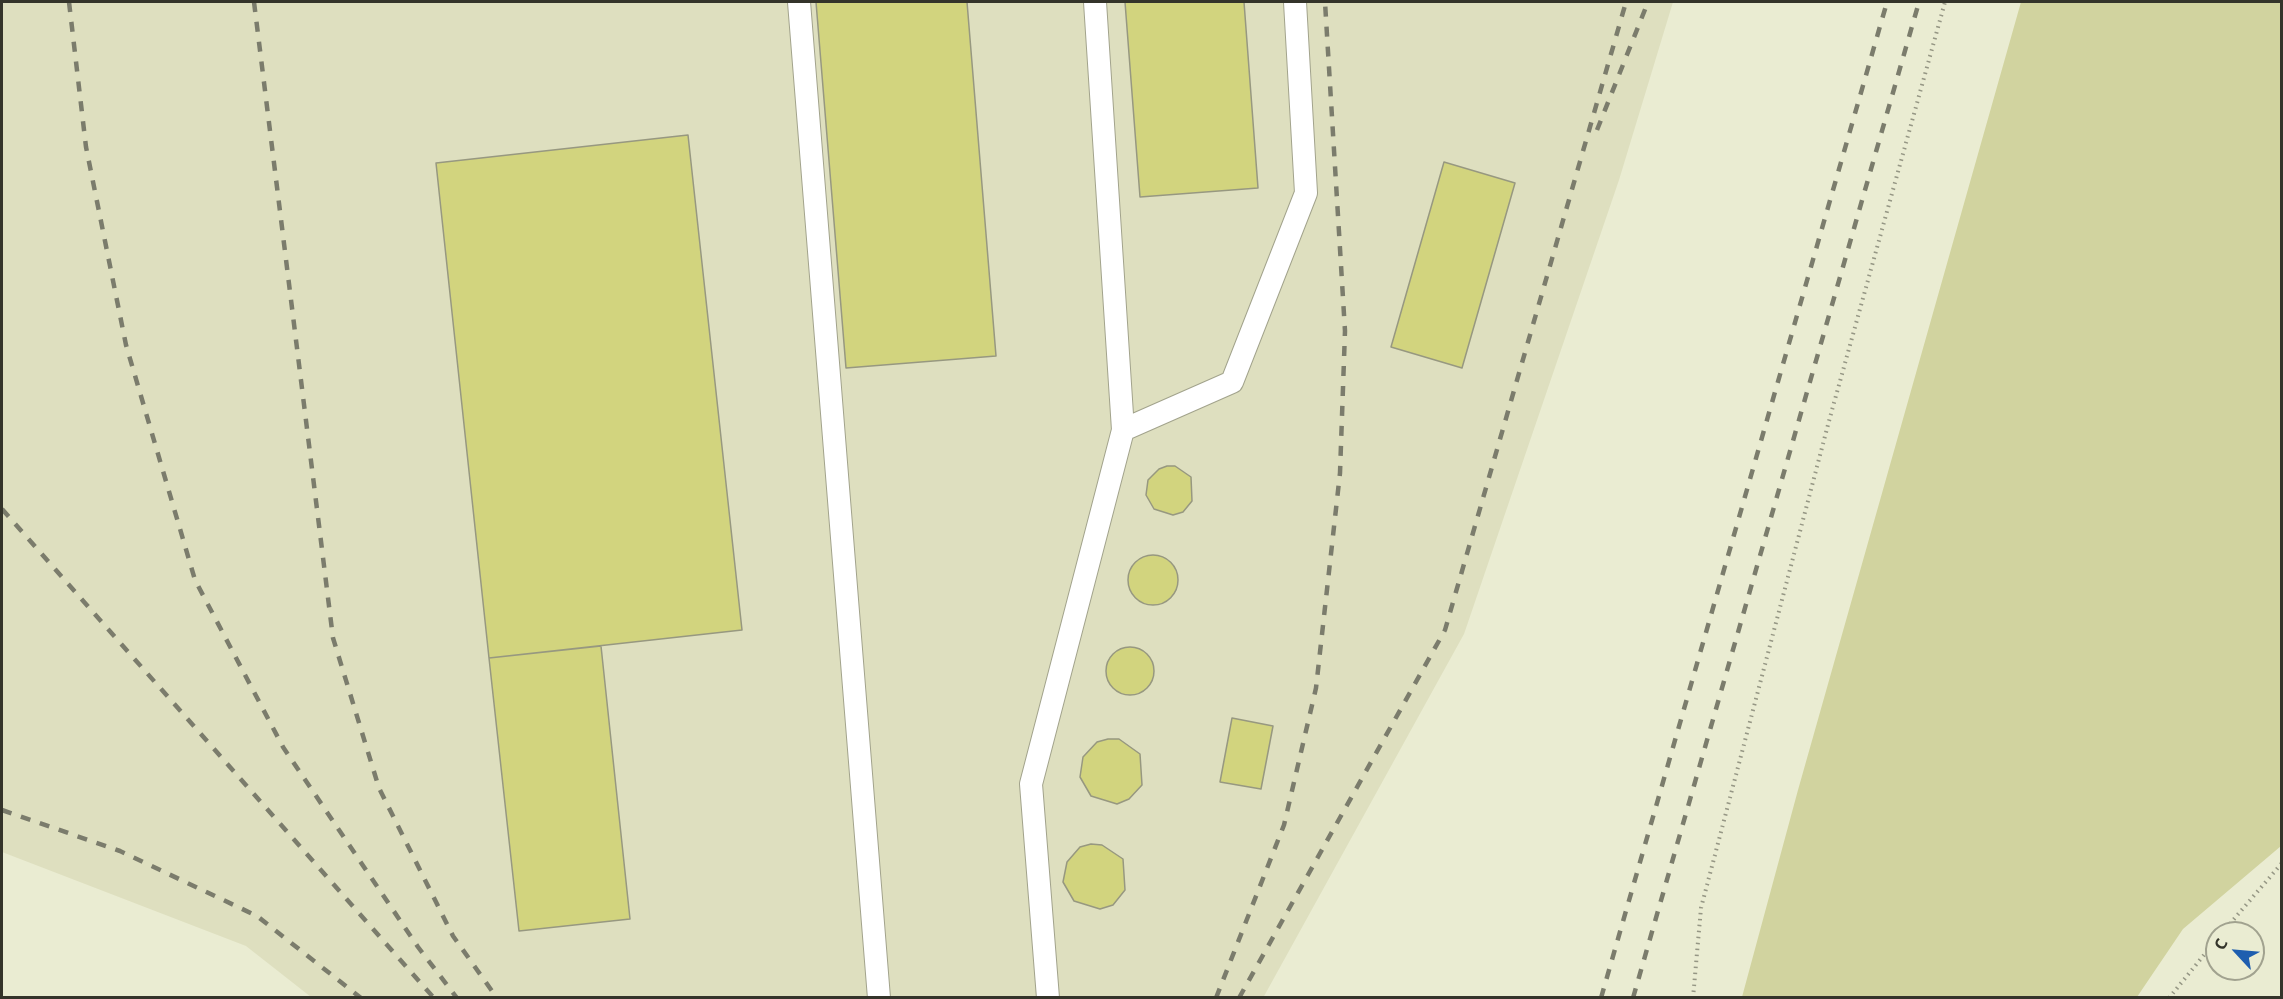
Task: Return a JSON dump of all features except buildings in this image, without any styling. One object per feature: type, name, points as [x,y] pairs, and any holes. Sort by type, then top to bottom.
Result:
[{"type":"lane","points":[[799,2],[879,998]]},
{"type":"lane","points":[[1048,998],[1031,784],[1123,430],[1095,2]]},
{"type":"lane","points":[[1123,430],[1232,381],[1306,193],[1294,2]]},
{"type":"path","points":[[1693,998],[1701,908],[1828,421],[1945,2]]},
{"type":"path","points":[[2232,921],[2282,863]]},
{"type":"path","points":[[2169,998],[2205,954]]},
{"type":"shaded area","points":[[2,2],[1673,2],[1619,180],[1464,634],[1263,998],[311,997],[246,946],[2,852]]},
{"type":"shaded area","points":[[2021,2],[2281,2],[2281,846],[2183,929],[2137,997],[1742,997],[1798,790]]},
{"type":"railway","points":[[69,2],[86,147],[126,345],[195,580],[283,747],[418,947],[457,998]]},
{"type":"railway","points":[[254,2],[333,638],[379,788],[453,936],[497,998]]},
{"type":"railway","points":[[1216,998],[1284,825],[1316,688],[1340,473],[1345,331],[1325,2]]},
{"type":"railway","points":[[1239,998],[1445,630],[1626,2]]},
{"type":"railway","points":[[1597,130],[1648,2]]},
{"type":"railway","points":[[1601,998],[1887,2]]},
{"type":"railway","points":[[1633,998],[1919,2]]},
{"type":"railway","points":[[2,509],[434,998]]},
{"type":"railway","points":[[2,810],[120,851],[257,916],[361,998]]}]
